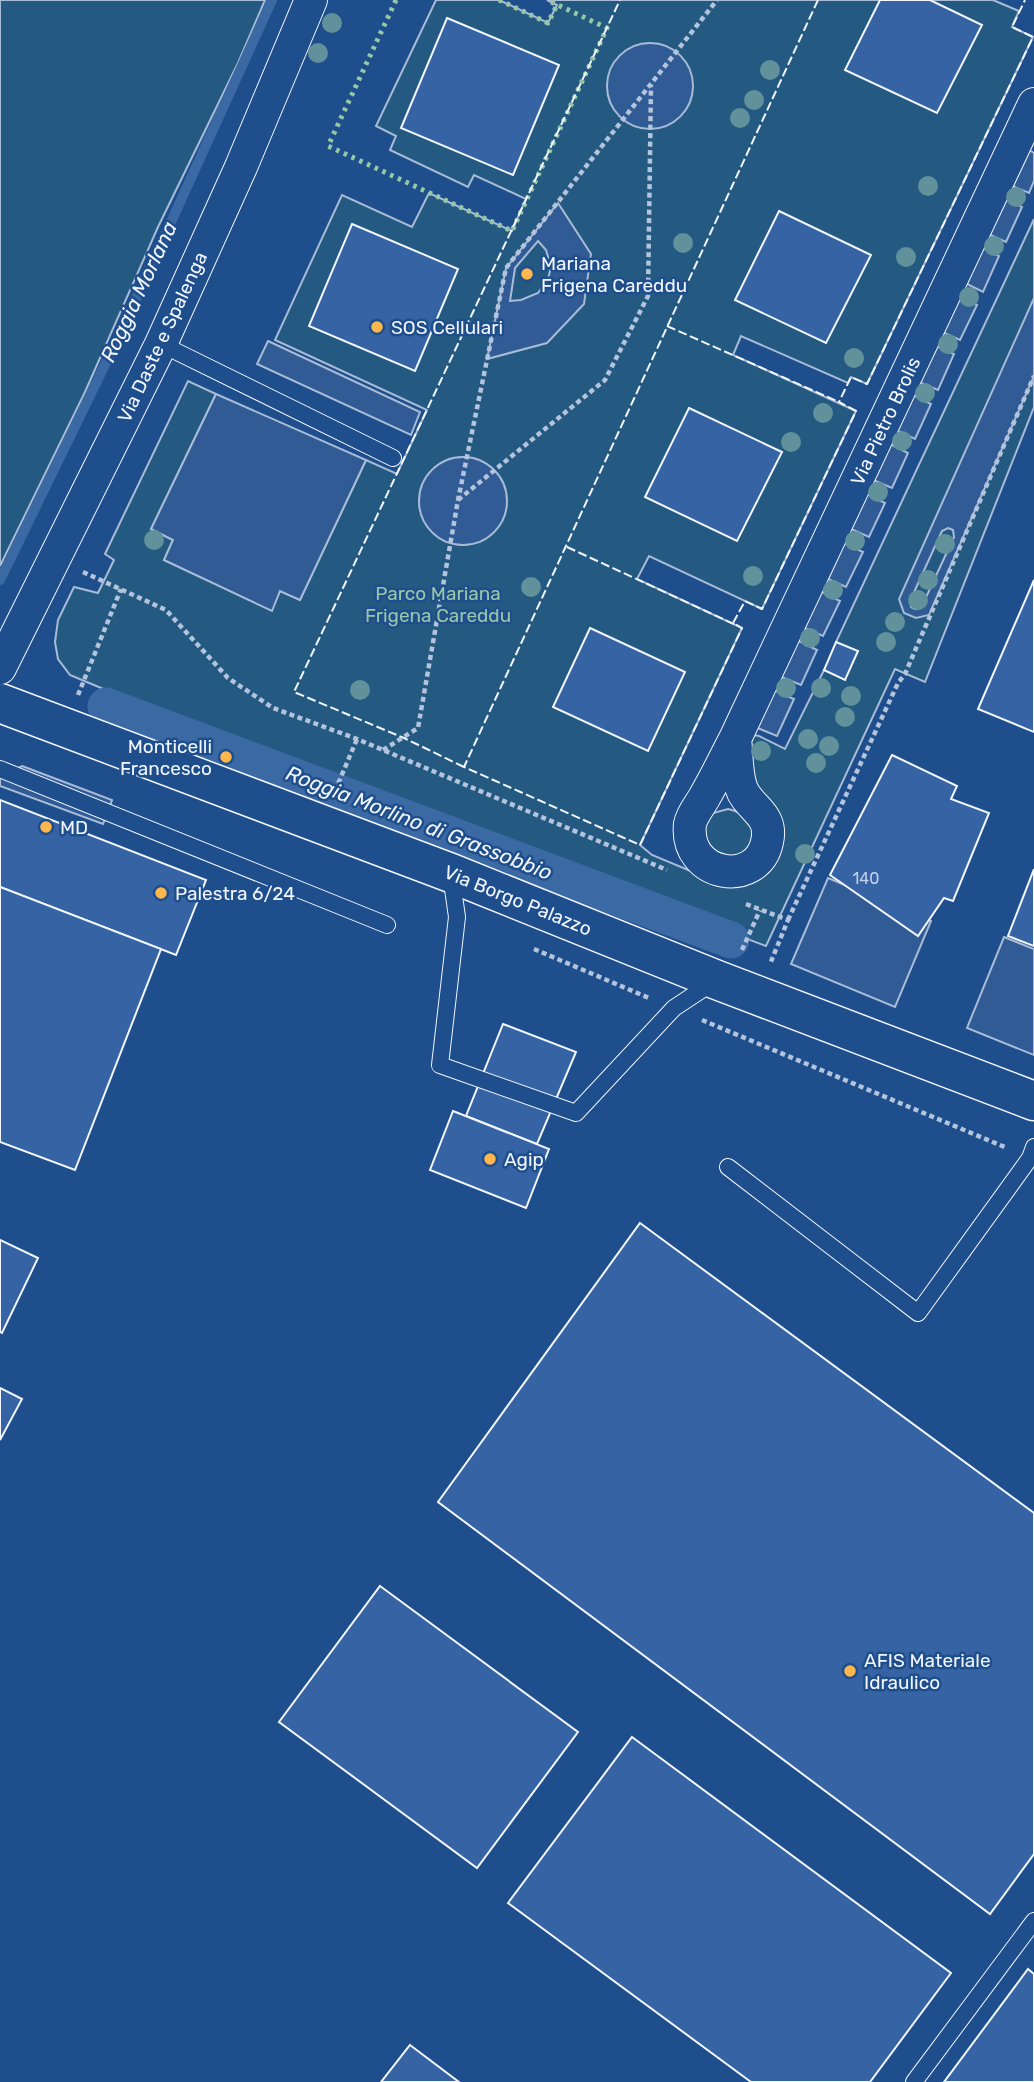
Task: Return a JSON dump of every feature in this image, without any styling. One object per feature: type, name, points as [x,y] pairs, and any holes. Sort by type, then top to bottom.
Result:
[{"type":"main road","name":"Via Borgo Palazzo","points":[[0,702],[451,873],[727,970],[1034,1101]]},
{"type":"street","name":"Via Daste e Spalenga","points":[[0,668],[160,344],[241,167],[311,0]]},
{"type":"street","name":"Via Pietro Brolis","points":[[735,739],[1034,104]]},
{"type":"lane","points":[[160,344],[393,458]]},
{"type":"lane","points":[[0,769],[387,925]]},
{"type":"lane","points":[[451,873],[457,917],[440,1065],[576,1113],[674,1009],[727,970]]},
{"type":"lane","points":[[728,1167],[918,1313],[1032,1153]]},
{"type":"lane","points":[[914,2082],[1034,1922]]},
{"type":"path","points":[[383,750],[418,728],[458,500],[506,268],[717,0]]},
{"type":"path","points":[[458,500],[605,380],[648,296],[651,85]]},
{"type":"path","points":[[767,971],[898,683],[905,674],[1034,376]]},
{"type":"path","points":[[77,569],[166,610],[228,678],[273,708],[357,739],[676,874]]},
{"type":"path","points":[[66,727],[121,589]]},
{"type":"path","points":[[338,785],[357,739]]},
{"type":"path","points":[[736,900],[788,920]]},
{"type":"path","points":[[727,970],[760,910]]},
{"type":"path","points":[[533,949],[674,1009],[1032,1153]]},
{"type":"green space","points":[[0,0],[265,0],[238,63],[158,227],[85,392],[0,566]]},
{"type":"green space","name":"Parco Mariana Frigena Careddu","points":[[436,0],[499,0],[548,23],[557,5],[547,0],[993,0],[1019,11],[1012,27],[1033,37],[867,384],[851,377],[848,383],[741,336],[733,355],[856,411],[762,609],[649,556],[637,579],[742,628],[640,845],[652,855],[712,880],[766,870],[754,782],[746,760],[753,735],[785,749],[824,670],[845,679],[836,642],[1034,219],[1034,407],[925,682],[895,669],[766,946],[101,688],[70,675],[58,659],[55,642],[58,620],[74,587],[98,593],[114,560],[105,554],[188,381],[216,394],[151,529],[173,540],[164,560],[271,610],[280,591],[300,600],[366,460],[397,474],[427,410],[275,340],[342,195],[412,227],[429,193],[512,231],[526,199],[474,175],[468,187],[390,150],[396,136],[376,126]]},
{"type":"green space","points":[[728,809],[745,818],[754,834],[750,847],[737,859],[707,849],[703,827],[713,813]]},
{"type":"shaded area","points":[[642,43],[658,43],[681,55],[690,69],[693,86],[690,103],[681,117],[658,129],[642,129],[626,122],[614,110],[607,94],[607,78],[614,62],[626,50]]},
{"type":"shaded area","points":[[1027,149],[1034,153],[1034,181],[1029,193],[1010,185]]},
{"type":"shaded area","points":[[1004,198],[1022,207],[1006,242],[988,234]]},
{"type":"shaded area","points":[[558,203],[591,254],[584,304],[547,343],[487,359],[506,268]],"holes":[[[538,241],[546,250],[551,267],[548,279],[538,293],[510,301],[515,268]]]},
{"type":"shaded area","points":[[981,247],[999,256],[983,292],[965,283]]},
{"type":"shaded area","points":[[958,296],[977,305],[960,340],[942,332]]},
{"type":"shaded area","points":[[1034,298],[1034,376],[929,615],[916,618],[904,613],[899,599]],"holes":[[[948,528],[953,530],[954,537],[921,608],[911,607],[910,601],[942,531]]]},
{"type":"shaded area","points":[[268,341],[420,412],[411,435],[257,364]]},
{"type":"shaded area","points":[[936,346],[954,354],[938,390],[919,382]]},
{"type":"shaded area","points":[[216,394],[366,460],[300,600],[280,591],[272,611],[164,560],[173,540],[151,529]]},
{"type":"shaded area","points":[[913,395],[931,404],[915,439],[896,430]]},
{"type":"shaded area","points":[[890,444],[908,453],[892,488],[873,480]]},
{"type":"shaded area","points":[[463,457],[480,461],[494,470],[503,484],[507,501],[503,518],[494,532],[480,541],[463,545],[446,541],[432,532],[423,518],[419,501],[423,484],[432,470],[446,461]]},
{"type":"shaded area","points":[[867,494],[885,503],[869,537],[851,529]]},
{"type":"shaded area","points":[[844,543],[863,552],[846,587],[828,579]]},
{"type":"shaded area","points":[[819,584],[822,592],[840,601],[823,636],[805,628],[800,629]]},
{"type":"shaded area","points":[[796,634],[799,641],[817,650],[801,685],[782,677],[778,678]]},
{"type":"shaded area","points":[[774,684],[776,691],[794,699],[777,736],[755,727]]},
{"type":"shaded area","points":[[22,766],[112,800],[103,824],[0,786],[0,778]]},
{"type":"shaded area","points":[[828,878],[931,921],[895,1007],[791,964]]},
{"type":"shaded area","points":[[1004,937],[1034,949],[1034,1055],[967,1028]]},
{"type":"building","points":[[880,0],[930,0],[982,25],[937,113],[845,70]]},
{"type":"building","points":[[447,18],[559,65],[513,175],[401,128]]},
{"type":"building","points":[[779,211],[871,255],[826,343],[735,300]]},
{"type":"building","points":[[352,224],[458,269],[415,371],[309,326]]},
{"type":"building","points":[[689,408],[782,452],[737,541],[645,497]]},
{"type":"building","points":[[1034,580],[1034,732],[978,709]]},
{"type":"building","points":[[590,628],[685,672],[648,751],[553,707]]},
{"type":"building","points":[[836,642],[858,651],[845,680],[824,670]]},
{"type":"building","points":[[892,755],[957,786],[951,799],[989,813],[953,901],[944,898],[918,936],[830,875]]},
{"type":"building","points":[[0,800],[206,880],[176,955],[0,887]]},
{"type":"building","points":[[1034,869],[1034,946],[1008,936]]},
{"type":"building","points":[[0,887],[161,949],[75,1170],[0,1142]]},
{"type":"building","points":[[503,1024],[576,1052],[537,1144],[466,1116]]},
{"type":"building","name":"Agip","points":[[453,1111],[549,1149],[526,1208],[430,1170]]},
{"type":"building","name":"AFIS Materiale Idraulico","points":[[640,1223],[1034,1513],[1034,1854],[990,1914],[438,1502]]},
{"type":"building","points":[[0,1240],[38,1258],[2,1333],[0,1332]]},
{"type":"building","points":[[0,1388],[22,1399],[0,1440]]},
{"type":"building","points":[[380,1586],[578,1732],[477,1868],[279,1722]]},
{"type":"building","points":[[632,1737],[951,1973],[870,2082],[751,2082],[508,1903]]},
{"type":"building","points":[[1028,1969],[1034,1974],[1034,2082],[944,2082]]},
{"type":"building","points":[[410,2045],[459,2082],[381,2082]]},
{"type":"waterway","name":"Roggia Morlana","points":[[0,580],[121,332],[272,0]]},
{"type":"waterway","name":"Roggia Morlino di Grassobbio","points":[[106,706],[731,940]]},
{"type":"hedge","points":[[396,0],[328,146],[512,231],[607,28],[547,0]]},
{"type":"hedge","points":[[499,0],[548,23],[557,5]]},
{"type":"fence","points":[[464,767],[404,738],[294,692],[620,0]]},
{"type":"fence","points":[[818,0],[464,767],[640,845],[742,628],[733,623],[745,601],[762,609],[856,411],[839,402],[851,377],[867,384],[1033,37],[1012,27],[1025,0]]},
{"type":"fence","points":[[667,326],[839,402]]},
{"type":"fence","points":[[567,547],[736,625]]},
{"type":"place","name":"Mariana Frigena Careddu","points":[[527,274]]},
{"type":"place","name":"SOS Cellulari","points":[[377,327]]},
{"type":"place","name":"Monticelli Francesco","points":[[226,757]]},
{"type":"place","name":"MD","points":[[46,827]]},
{"type":"place","name":"Palestra 6/24","points":[[161,893]]},
{"type":"place","name":"Agip","points":[[490,1159]]},
{"type":"place","name":"AFIS Materiale Idraulico","points":[[850,1671]]}]
